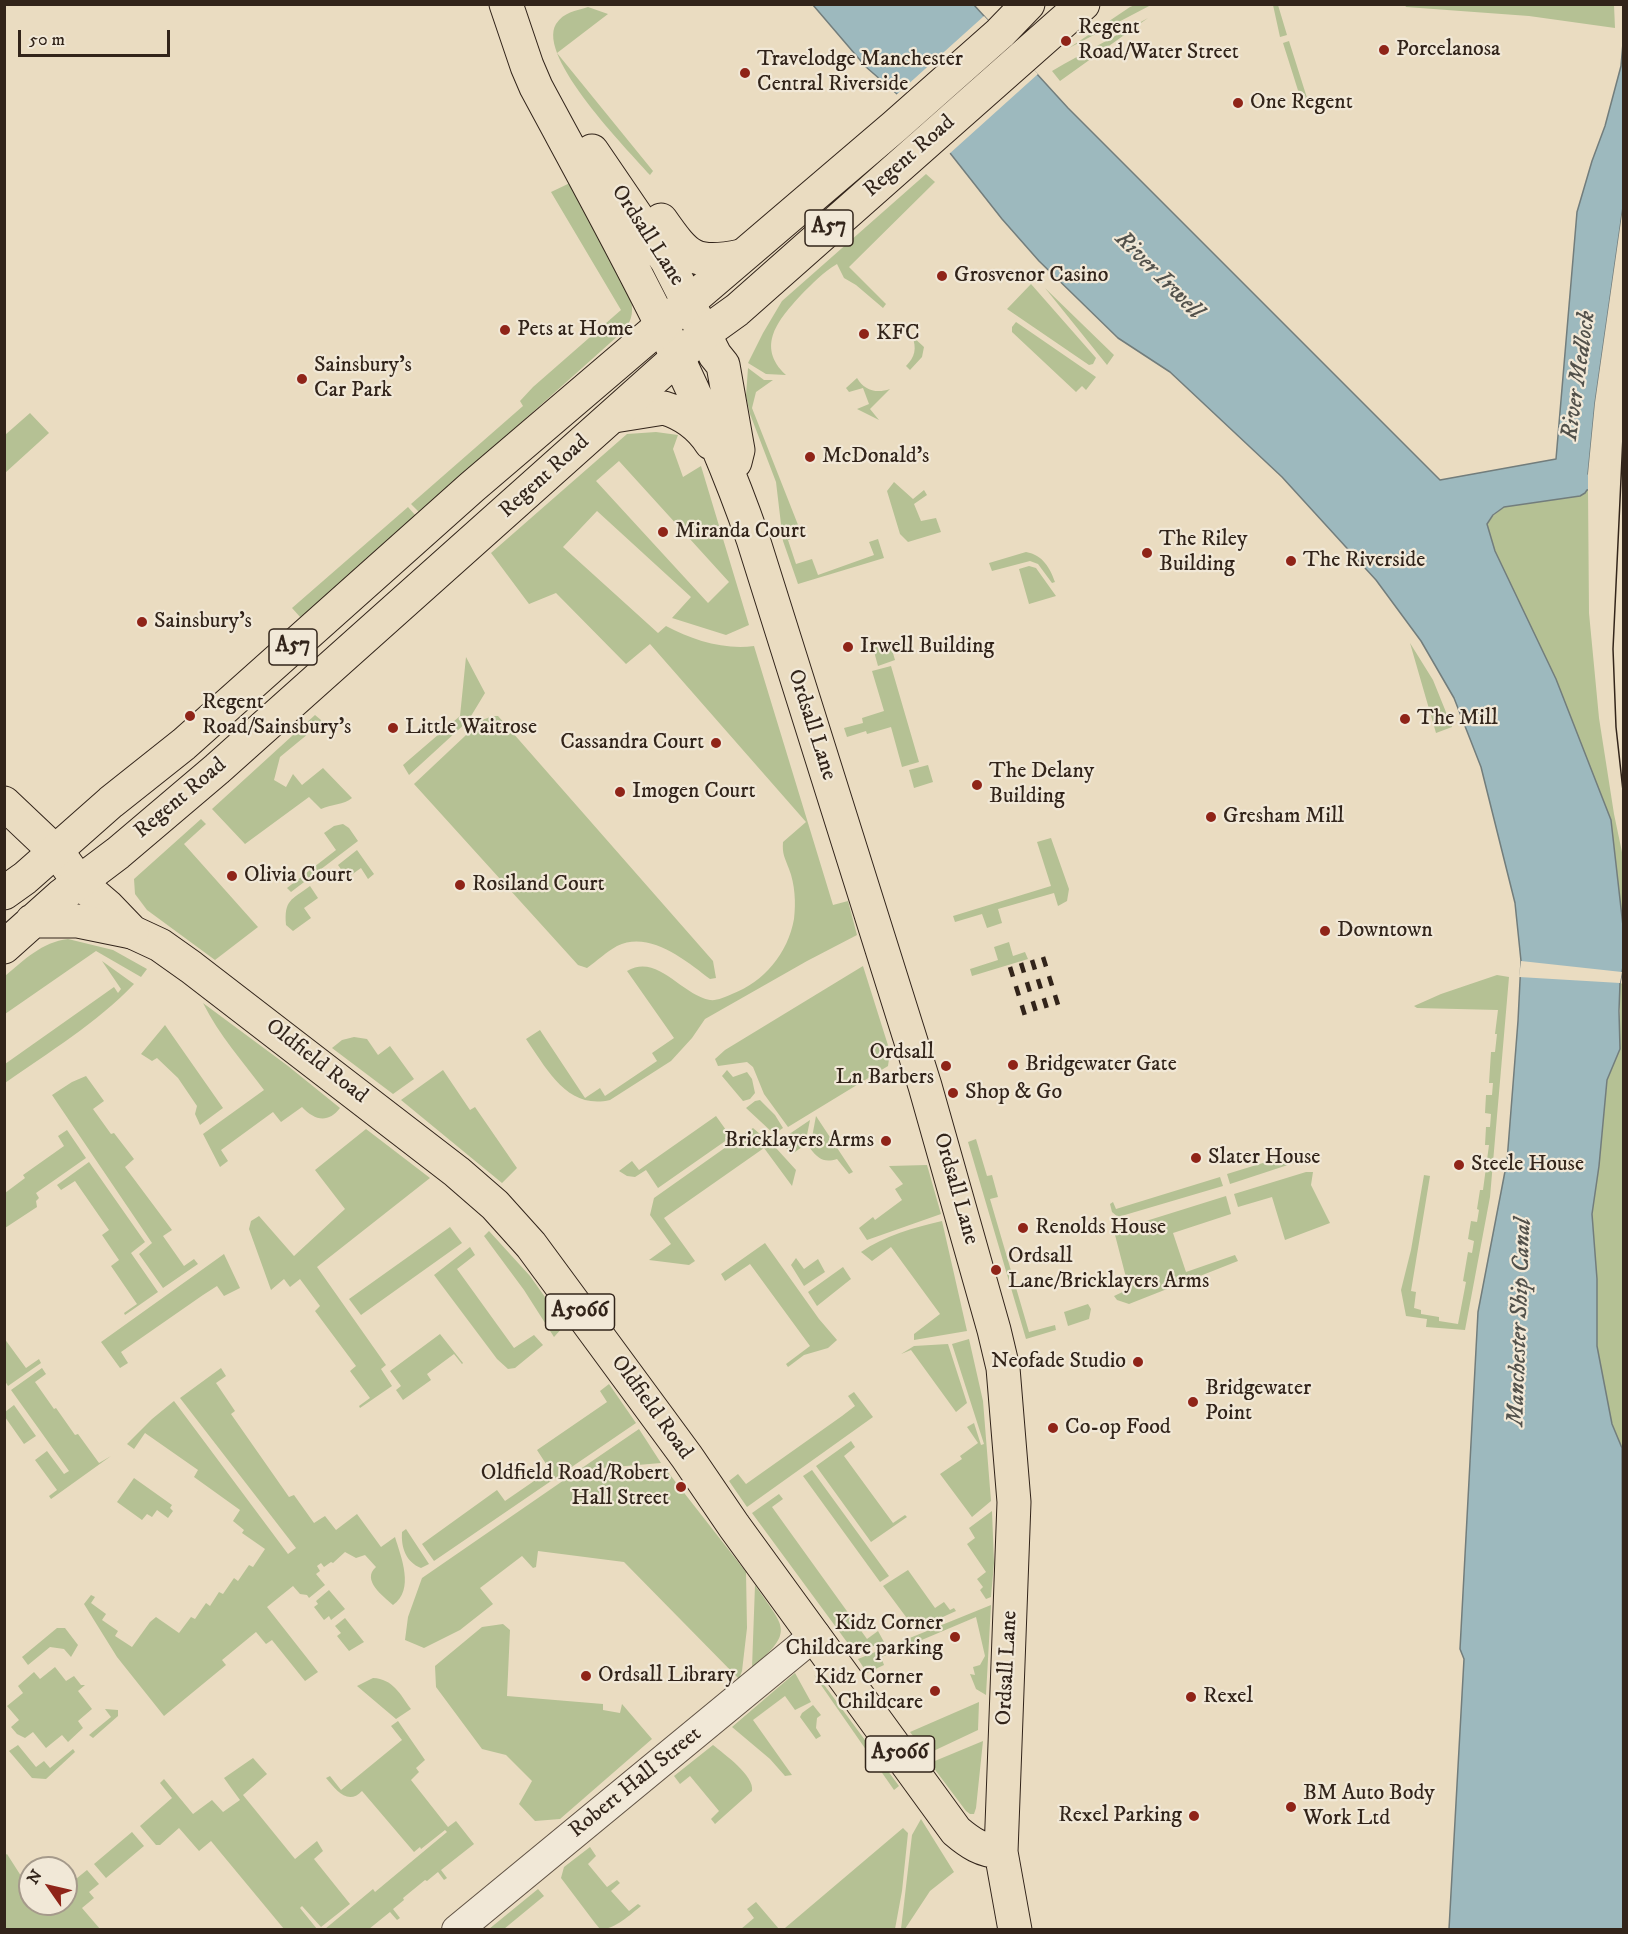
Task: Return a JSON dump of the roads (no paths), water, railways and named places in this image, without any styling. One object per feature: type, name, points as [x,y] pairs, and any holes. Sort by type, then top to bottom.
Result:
[{"type":"main road","name":"Ordsall Lane","points":[[506,4],[526,66],[536,87],[643,286],[679,358],[731,475],[928,1095],[1003,1368],[1014,1502],[1001,1852],[1015,1929]]},
{"type":"main road","name":"Ordsall Lane","points":[[525,4],[542,61],[585,142],[668,261],[715,355],[723,365],[738,450],[731,475]]},
{"type":"main road","name":"Regent Road","points":[[4,947],[32,921],[73,865],[111,802],[184,744],[472,487],[895,126],[1000,33],[1028,4]]},
{"type":"main road","name":"Regent Road","points":[[4,893],[25,878],[73,865],[217,769],[705,333],[742,305],[1083,4]]},
{"type":"main road","points":[[577,124],[633,181],[683,249],[702,259],[717,261],[741,256]]},
{"type":"main road","name":"A57","points":[[723,365],[730,333],[742,305]]},
{"type":"main road","points":[[614,416],[664,408],[677,412],[703,431],[731,475]]},
{"type":"main road","name":"Oldfield Road","points":[[4,803],[21,821],[73,865],[115,883],[146,939],[309,1056],[458,1172],[495,1205],[531,1245],[956,1831],[976,1846],[987,1851],[1001,1852]]},
{"type":"main road","points":[[32,921],[78,921],[146,939]]},
{"type":"street","name":"Robert Hall Street","points":[[457,1929],[815,1635]]},
{"type":"water","points":[[813,5],[974,5],[1068,108],[1440,480],[1556,459],[1577,212],[1605,126],[1621,66],[1623,43],[1623,207],[1595,403],[1588,474],[1623,485],[1587,490],[1580,496],[1504,507],[1493,515],[1487,524],[1495,551],[1556,679],[1611,820],[1623,926],[1623,967],[1619,1011],[1620,1049],[1607,1080],[1592,1214],[1597,1279],[1597,1346],[1612,1424],[1622,1448],[1623,1929],[1449,1929],[1464,1659],[1460,1649],[1478,1312],[1507,1161],[1521,961],[1515,903],[1481,767],[1454,698],[1421,641],[1376,580],[1282,477],[1170,372],[1118,338],[1039,261],[1002,219],[950,153],[897,94],[866,67]]},
{"type":"tram line","points":[[1624,415],[1613,649],[1616,727],[1624,800]]},
{"type":"railway","points":[[1043,957],[1059,1008]]},
{"type":"railway","points":[[1032,960],[1048,1012]]},
{"type":"railway","points":[[1021,963],[1037,1015]]},
{"type":"railway","points":[[1010,967],[1026,1019]]},
{"type":"place","name":"Regent Road/Water Street","points":[[1066,41]]},
{"type":"place","name":"Porcelanosa","points":[[1384,50]]},
{"type":"place","name":"Travelodge Manchester Central Riverside","points":[[745,73]]},
{"type":"place","name":"One Regent","points":[[1238,103]]},
{"type":"place","name":"Grosvenor Casino","points":[[942,276]]},
{"type":"place","name":"Pets at Home","points":[[505,330]]},
{"type":"place","name":"KFC","points":[[864,334]]},
{"type":"place","name":"Sainsbury's Car Park","points":[[302,379]]},
{"type":"place","name":"McDonald's","points":[[810,457]]},
{"type":"place","name":"Miranda Court","points":[[663,532]]},
{"type":"place","name":"The Riley Building","points":[[1147,553]]},
{"type":"place","name":"The Riverside","points":[[1291,561]]},
{"type":"place","name":"Sainsbury's","points":[[142,622]]},
{"type":"place","name":"Irwell Building","points":[[848,647]]},
{"type":"place","name":"Regent Road/Sainsbury's","points":[[190,716]]},
{"type":"place","name":"The Mill","points":[[1405,719]]},
{"type":"place","name":"Little Waitrose","points":[[393,728]]},
{"type":"place","name":"Cassandra Court","points":[[716,743]]},
{"type":"place","name":"The Delany Building","points":[[977,785]]},
{"type":"place","name":"Imogen Court","points":[[620,792]]},
{"type":"place","name":"Gresham Mill","points":[[1211,817]]},
{"type":"place","name":"Olivia Court","points":[[232,876]]},
{"type":"place","name":"Rosiland Court","points":[[460,885]]},
{"type":"place","name":"Downtown","points":[[1325,931]]},
{"type":"place","name":"Bridgewater Gate","points":[[1013,1065]]},
{"type":"place","name":"Ordsall Ln Barbers","points":[[946,1066]]},
{"type":"place","name":"Shop & Go","points":[[953,1093]]},
{"type":"place","name":"Bricklayers Arms","points":[[886,1141]]},
{"type":"place","name":"Slater House","points":[[1196,1158]]},
{"type":"place","name":"Steele House","points":[[1459,1165]]},
{"type":"place","name":"Renolds House","points":[[1023,1228]]},
{"type":"place","name":"Ordsall Lane/Bricklayers Arms","points":[[996,1270]]},
{"type":"place","name":"Neofade Studio","points":[[1138,1362]]},
{"type":"place","name":"Bridgewater Point","points":[[1193,1402]]},
{"type":"place","name":"Co-op Food","points":[[1053,1428]]},
{"type":"place","name":"Oldfield Road/Robert Hall Street","points":[[681,1487]]},
{"type":"place","name":"Kidz Corner Childcare parking","points":[[955,1637]]},
{"type":"place","name":"Ordsall Library","points":[[586,1676]]},
{"type":"place","name":"Kidz Corner Childcare","points":[[935,1691]]},
{"type":"place","name":"Rexel","points":[[1191,1697]]},
{"type":"place","name":"BM Auto Body Work Ltd","points":[[1291,1807]]},
{"type":"place","name":"Rexel Parking","points":[[1194,1816]]},
{"type":"water label","name":"River Irwell","points":[[1158,276]]},
{"type":"water label","name":"River Medlock","points":[[1580,376]]},
{"type":"water label","name":"Manchester Ship Canal","points":[[1521,1322]]}]
